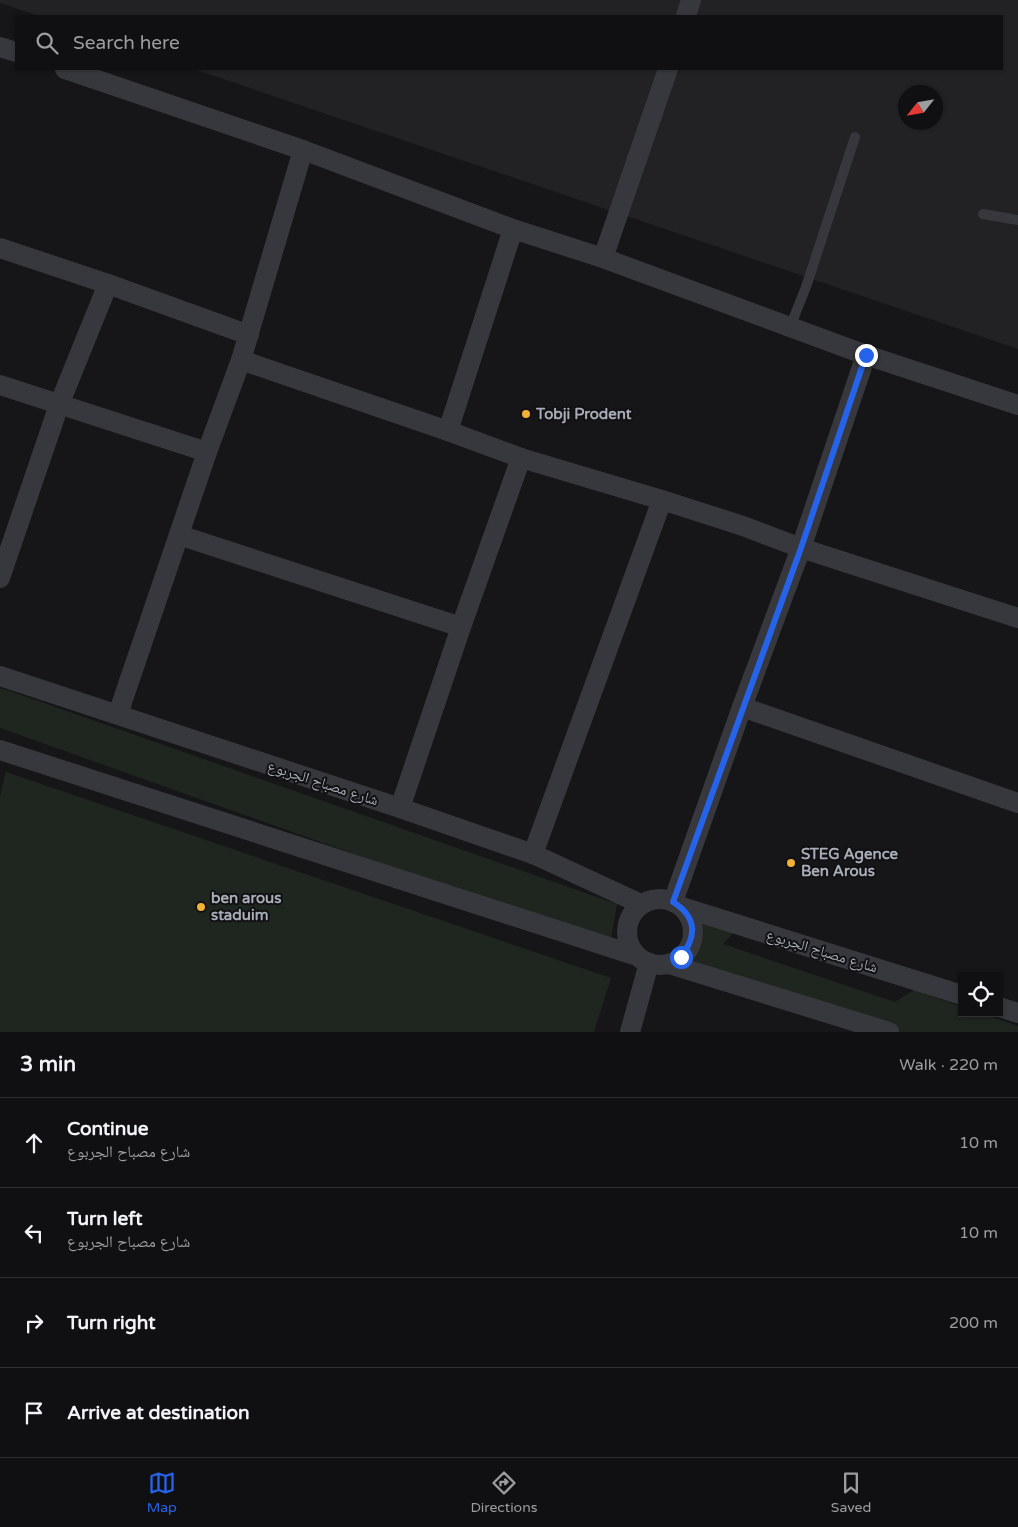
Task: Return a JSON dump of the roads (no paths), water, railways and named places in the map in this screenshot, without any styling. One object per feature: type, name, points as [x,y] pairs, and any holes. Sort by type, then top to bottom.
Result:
[{"type":"street","points":[[686,15],[691,0]]},
{"type":"street","points":[[0,47],[15,52]]},
{"type":"street","points":[[68,70],[302,150],[513,229],[603,258],[866,355],[1018,405]]},
{"type":"street","points":[[603,258],[668,70]]},
{"type":"street","points":[[118,714],[207,452],[242,360],[302,150]]},
{"type":"street","points":[[448,431],[513,229]]},
{"type":"street","points":[[0,248],[108,284],[249,335]]},
{"type":"street","points":[[0,578],[59,405],[108,284]]},
{"type":"street","points":[[641,904],[633,913],[628,923],[627,935],[630,946],[651,961],[681,957],[689,946],[693,933],[690,919],[678,904],[742,707],[801,548],[866,355]]},
{"type":"street","points":[[242,360],[521,458],[743,526],[801,548],[1018,618]]},
{"type":"street","points":[[0,385],[207,452]]},
{"type":"street","points":[[400,808],[521,458]]},
{"type":"street","points":[[533,854],[662,500]]},
{"type":"street","points":[[179,535],[461,627]]},
{"type":"street","name":"شارع مصباح الجربوع","points":[[0,676],[400,808],[533,854],[641,904],[662,899],[958,995]]},
{"type":"street","points":[[742,707],[1018,803]]},
{"type":"street","points":[[0,750],[651,961],[889,1032]]},
{"type":"street","points":[[630,1032],[651,961]]},
{"type":"street","points":[[1003,1008],[1018,1013]]},
{"type":"lane","points":[[790,327],[806,287],[855,137]]},
{"type":"lane","points":[[983,214],[1018,220]]},
{"type":"place","name":"Tobji Prodent","points":[[526,414]]},
{"type":"place","name":"STEG Agence Ben Arous","points":[[791,863]]},
{"type":"place","name":"ben arous staduim","points":[[201,907]]}]
